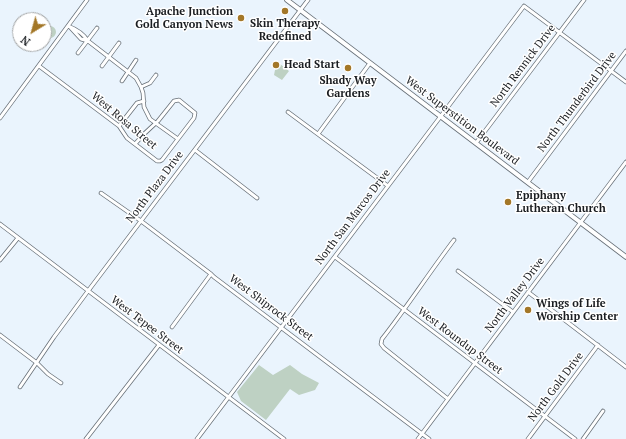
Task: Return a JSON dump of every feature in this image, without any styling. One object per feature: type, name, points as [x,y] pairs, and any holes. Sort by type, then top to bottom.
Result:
[{"type":"main road","name":"West Superstition Boulevard","points":[[287,0],[626,257]]},
{"type":"street","points":[[0,118],[87,0]]},
{"type":"street","name":"North Plaza Drive","points":[[20,387],[88,291],[308,0]]},
{"type":"street","name":"North Rennick Drive","points":[[476,143],[584,0]]},
{"type":"street","name":"North San Marcos Drive","points":[[197,439],[524,6],[559,32]]},
{"type":"street","points":[[68,26],[81,39],[88,40],[136,78],[141,88],[147,114],[155,124],[178,139],[195,113],[178,100],[175,100],[155,124],[136,144]]},
{"type":"street","points":[[78,53],[97,28]]},
{"type":"street","points":[[559,32],[626,82]]},
{"type":"street","points":[[102,66],[119,44]]},
{"type":"street","name":"North Thunderbird Drive","points":[[528,182],[626,51]]},
{"type":"street","points":[[122,81],[136,60]]},
{"type":"street","points":[[318,134],[370,63]]},
{"type":"street","name":"West Rosa Street","points":[[39,66],[119,126],[127,138],[160,161],[178,139]]},
{"type":"street","points":[[141,88],[150,83],[156,74]]},
{"type":"street","points":[[119,126],[137,103],[144,101]]},
{"type":"street","points":[[288,112],[388,186]]},
{"type":"street","points":[[195,150],[257,198]]},
{"type":"street","name":"North Valley Drive","points":[[418,439],[626,162]]},
{"type":"street","name":"West Shiprock Street","points":[[101,193],[141,221],[211,274],[214,278],[282,327],[430,439]]},
{"type":"street","name":"West Tepee Street","points":[[0,224],[284,439]]},
{"type":"street","points":[[0,260],[18,238]]},
{"type":"street","points":[[448,399],[381,344],[382,339],[405,310],[454,240]]},
{"type":"street","name":"West Roundup Street","points":[[335,257],[575,439]]},
{"type":"street","points":[[458,271],[513,312]]},
{"type":"street","points":[[172,327],[211,274]]},
{"type":"street","points":[[528,292],[626,367]]},
{"type":"street","points":[[0,335],[61,383]]},
{"type":"street","points":[[86,439],[159,345]]},
{"type":"street","name":"North Gold Drive","points":[[528,439],[598,345]]},
{"type":"street","points":[[582,439],[603,411]]},
{"type":"green space","points":[[52,27],[56,32],[52,37]]},
{"type":"green space","points":[[280,64],[289,71],[282,80],[274,75],[275,70]]},
{"type":"green space","points":[[259,365],[273,375],[290,365],[302,374],[319,383],[315,390],[299,395],[290,389],[266,420],[241,401],[237,392]]},
{"type":"place","name":"Skin Therapy Redefined","points":[[285,11]]},
{"type":"place","name":"Apache Junction Gold Canyon News","points":[[241,18]]},
{"type":"place","name":"Head Start","points":[[276,65]]},
{"type":"place","name":"Shady Way Gardens","points":[[348,68]]},
{"type":"place","name":"Epiphany Lutheran Church","points":[[508,202]]},
{"type":"place","name":"Wings of Life Worship Center","points":[[528,310]]}]
